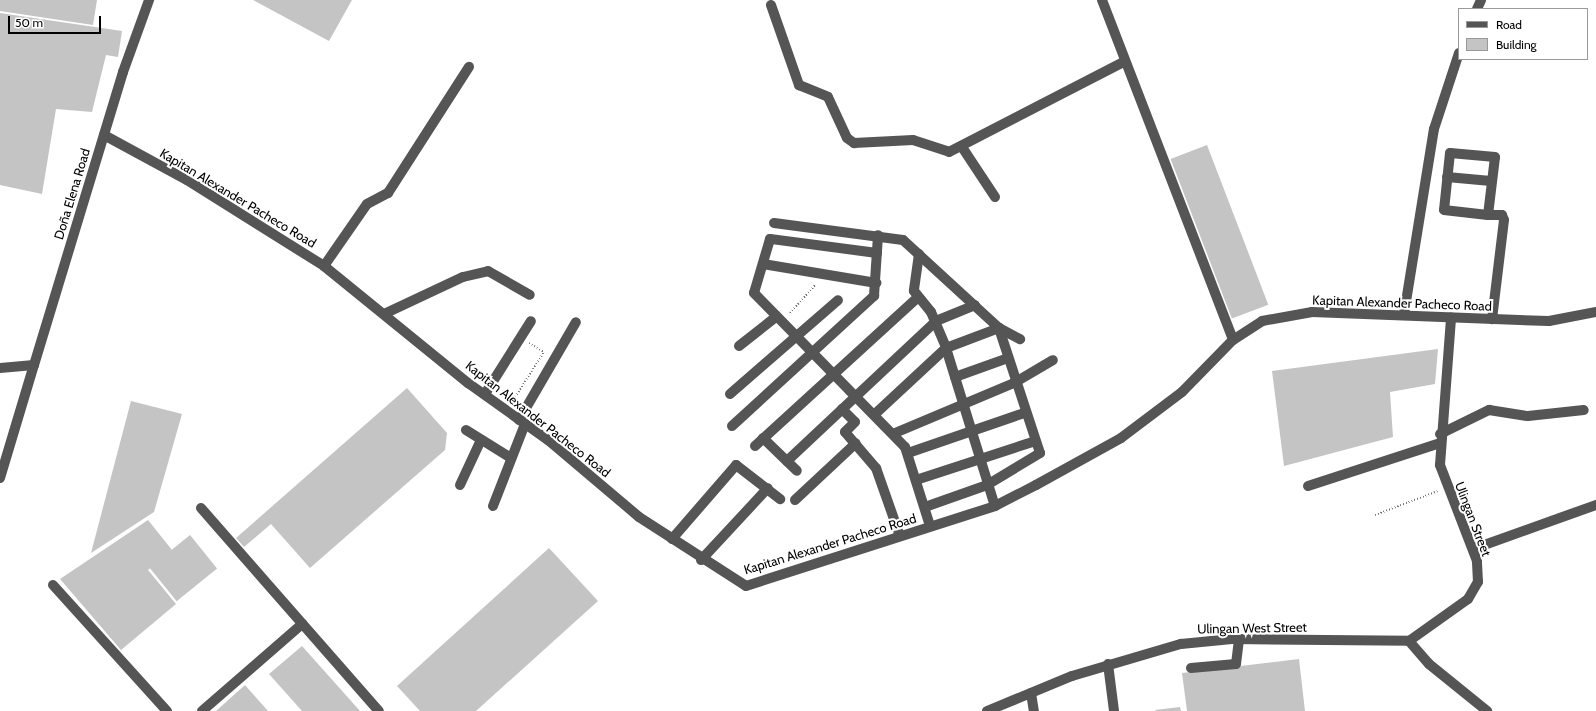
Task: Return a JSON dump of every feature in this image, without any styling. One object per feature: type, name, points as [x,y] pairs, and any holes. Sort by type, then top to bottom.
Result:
[{"type":"street","name":"Doña Elena Road","points":[[0,478],[104,135],[149,0]]},
{"type":"street","points":[[1102,0],[1233,340]]},
{"type":"street","points":[[771,5],[799,85],[828,97],[850,141],[913,140],[949,152],[1125,61]]},
{"type":"street","points":[[1404,314],[1434,130],[1458,56]]},
{"type":"street","points":[[324,266],[367,204],[388,193],[469,67]]},
{"type":"street","name":"Kapitan Alexander Pacheco Road","points":[[104,135],[194,184],[324,266],[485,394],[672,539],[701,560],[746,586],[995,506],[1121,438],[1182,392],[1233,340],[1262,321],[1287,315],[1312,312],[1404,314],[1549,321],[1596,312]]},
{"type":"street","points":[[962,146],[995,197]]},
{"type":"street","points":[[1488,215],[1494,156],[1452,152],[1447,177],[1444,210],[1488,215],[1502,215],[1504,220],[1492,319]]},
{"type":"street","points":[[1447,177],[1491,182]]},
{"type":"street","points":[[774,223],[878,235],[902,240],[999,328],[1020,339]]},
{"type":"street","points":[[732,426],[813,354],[874,296],[878,235]]},
{"type":"street","points":[[877,253],[773,239],[769,240],[764,264],[754,294],[796,335],[813,354],[857,394],[895,433],[908,453],[930,526]]},
{"type":"street","points":[[919,254],[914,291],[936,321],[946,348],[987,485],[995,506]]},
{"type":"street","points":[[764,264],[876,283]]},
{"type":"street","points":[[384,314],[463,277],[488,270],[530,295]]},
{"type":"street","points":[[755,446],[833,372],[918,297]]},
{"type":"street","points":[[730,394],[838,300]]},
{"type":"street","points":[[787,461],[936,321],[975,305]]},
{"type":"street","name":"Ulingan Street","points":[[1409,641],[1459,607],[1475,591],[1478,571],[1473,549],[1447,488],[1440,438],[1451,317]]},
{"type":"street","points":[[739,346],[780,319]]},
{"type":"street","points":[[485,394],[531,321]]},
{"type":"street","points":[[492,506],[511,458],[522,422],[576,322]]},
{"type":"street","points":[[875,414],[946,348],[999,328]]},
{"type":"street","points":[[925,506],[987,485],[1038,455],[1035,441],[1014,383],[999,328]]},
{"type":"street","points":[[955,377],[1008,358]]},
{"type":"street","points":[[895,433],[1014,383],[1053,360]]},
{"type":"street","points":[[0,368],[34,365]]},
{"type":"street","points":[[842,409],[854,422],[845,432],[876,468],[900,536]]},
{"type":"street","points":[[1308,486],[1440,438],[1489,410],[1528,416],[1584,410]]},
{"type":"street","points":[[908,453],[1024,413]]},
{"type":"street","points":[[466,430],[511,458]]},
{"type":"street","points":[[763,438],[797,471]]},
{"type":"street","points":[[460,485],[481,440]]},
{"type":"street","points":[[916,480],[1035,441]]},
{"type":"street","points":[[795,500],[856,443]]},
{"type":"street","points":[[672,539],[739,462],[780,499]]},
{"type":"street","points":[[701,560],[768,488]]},
{"type":"street","points":[[1473,549],[1596,505]]},
{"type":"street","points":[[201,508],[379,711]]},
{"type":"street","points":[[53,585],[167,711]]},
{"type":"street","points":[[202,711],[302,624]]},
{"type":"street","points":[[1190,668],[1236,664],[1239,639]]},
{"type":"street","name":"Ulingan West Street","points":[[988,711],[1108,664],[1181,644],[1239,639],[1409,641]]},
{"type":"street","points":[[1409,641],[1425,660],[1487,711]]},
{"type":"street","points":[[1108,664],[1114,711]]},
{"type":"street","points":[[1031,693],[1034,711]]},
{"type":"path","points":[[780,319],[823,275]]},
{"type":"path","points":[[521,338],[544,352],[556,357]]},
{"type":"path","points":[[507,410],[544,352]]},
{"type":"path","points":[[1375,515],[1447,488]]},
{"type":"building","points":[[0,0],[97,0],[93,25],[0,11]]},
{"type":"building","points":[[253,0],[352,0],[329,41]]},
{"type":"building","points":[[0,13],[122,31],[118,57],[106,55],[92,112],[56,109],[42,194],[0,185]]},
{"type":"building","points":[[1207,145],[1268,305],[1232,319],[1171,159]]},
{"type":"building","points":[[1438,349],[1435,384],[1390,392],[1393,437],[1284,466],[1272,371]]},
{"type":"building","points":[[407,388],[447,433],[445,450],[310,568],[271,524],[244,547],[236,538]]},
{"type":"building","points":[[131,401],[182,414],[154,512],[91,553]]},
{"type":"building","points":[[148,520],[172,550],[148,570],[176,604],[121,650],[60,579]]},
{"type":"building","points":[[190,535],[217,568],[177,601],[150,568]]},
{"type":"building","points":[[549,548],[598,601],[476,711],[420,711],[397,686]]},
{"type":"building","points":[[302,646],[360,711],[302,711],[269,674]]},
{"type":"building","points":[[1299,659],[1305,711],[1187,711],[1182,673]]},
{"type":"building","points":[[245,685],[268,711],[216,711]]},
{"type":"building","points":[[1180,707],[1181,711],[1155,710]]}]
